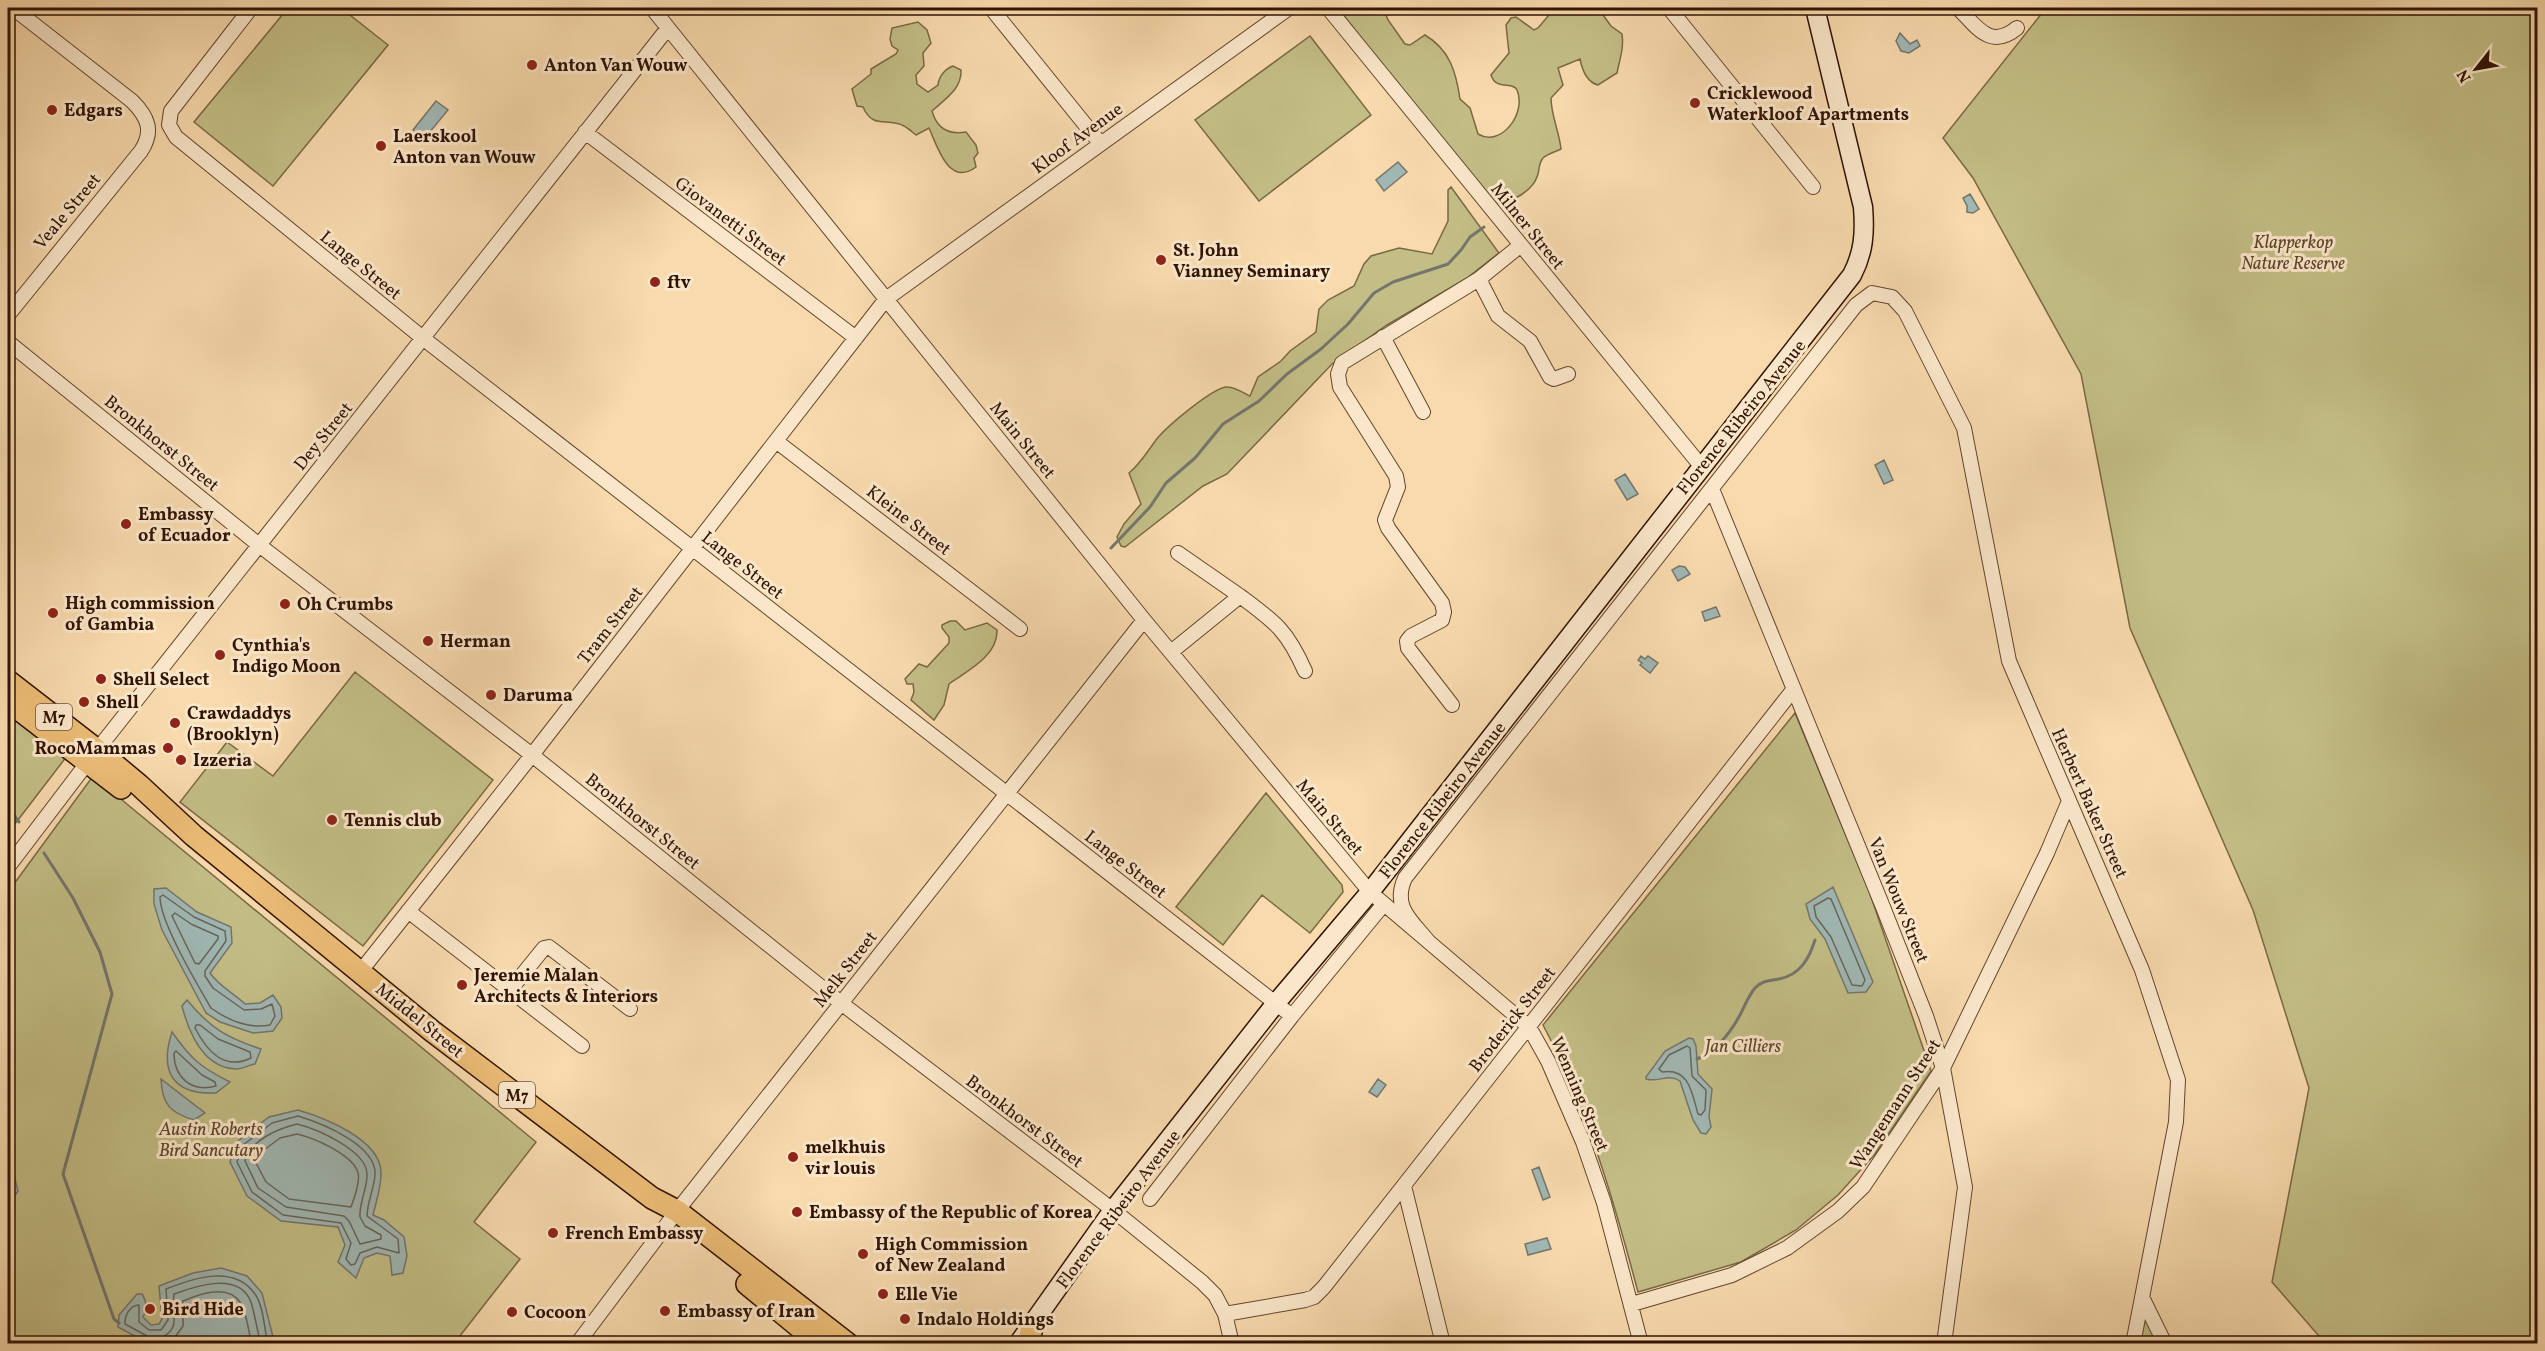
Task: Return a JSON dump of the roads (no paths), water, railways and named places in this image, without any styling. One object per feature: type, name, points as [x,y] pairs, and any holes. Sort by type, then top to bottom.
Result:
[{"type":"main road","points":[[1810,8],[1818,29]]},
{"type":"main road","points":[[1815,8],[1818,29]]},
{"type":"main road","name":"Florence Ribeiro Avenue","points":[[1018,1344],[1030,1334],[1113,1210],[1276,1003],[1376,899],[1658,521],[1852,275],[1862,254],[1865,229],[1863,207],[1818,29]]},
{"type":"main road","name":"Middel Street","points":[[8,681],[92,756],[194,836],[432,1031],[652,1198],[820,1344]]},
{"type":"main road","name":"Middel Street","points":[[8,701],[92,756]]},
{"type":"main road","name":"Middel Street","points":[[673,1216],[848,1344]]},
{"type":"street","name":"Veale Street","points":[[8,315],[141,151],[147,141],[149,128],[143,112],[122,92],[13,8]]},
{"type":"street","name":"Lange Street","points":[[251,8],[171,111],[169,125],[176,137],[424,339],[1292,1016]]},
{"type":"street","name":"Main Street","points":[[652,8],[1144,620],[1376,899]]},
{"type":"street","points":[[990,8],[1100,143]]},
{"type":"street","name":"Kloof Avenue","points":[[886,299],[1289,8]]},
{"type":"street","name":"Milner Street","points":[[1328,8],[1701,466]]},
{"type":"street","points":[[1669,8],[1813,187]]},
{"type":"street","points":[[1958,8],[1984,34],[1997,39],[2006,37],[2017,28]]},
{"type":"street","name":"Dey Street","points":[[8,867],[92,756],[668,28]]},
{"type":"street","name":"Giovanetti Street","points":[[585,132],[856,338]]},
{"type":"street","points":[[1452,705],[1408,648],[1407,641],[1411,636],[1442,620],[1444,612],[1442,603],[1388,528],[1385,520],[1398,487],[1396,476],[1340,387],[1338,374],[1342,363],[1479,279],[1521,245]]},
{"type":"street","points":[[1479,279],[1498,316],[1530,341],[1550,377],[1554,379],[1568,374]]},
{"type":"street","name":"Herbert Baker Street","points":[[1712,489],[1856,305],[1868,295],[1881,294],[1892,297],[1905,311],[1964,428],[2006,647],[2023,694],[2142,970],[2178,1080],[2179,1103],[2176,1122],[2133,1344]]},
{"type":"street","name":"Tram Street","points":[[360,972],[532,755],[886,299]]},
{"type":"street","points":[[1383,337],[1423,412]]},
{"type":"street","name":"Bronkhorst Street","points":[[8,342],[259,546],[532,755],[841,1003],[1113,1210],[1202,1281],[1215,1295],[1225,1314],[1232,1344]]},
{"type":"street","name":"Kleine Street","points":[[776,441],[1020,628]]},
{"type":"street","points":[[1428,941],[1402,907],[1399,890],[1405,878],[1712,489]]},
{"type":"street","name":"Van Wouw Street","points":[[1712,489],[1926,1016],[1943,1068],[1965,1186],[1944,1344]]},
{"type":"street","points":[[1658,521],[1676,533]]},
{"type":"street","points":[[1178,553],[1276,623],[1293,645],[1305,671]]},
{"type":"street","points":[[1171,652],[1240,596]]},
{"type":"street","name":"Melk Street","points":[[577,1344],[673,1216],[1144,620]]},
{"type":"street","name":"Broderick Street","points":[[1225,1314],[1314,1297],[1324,1287],[1793,690]]},
{"type":"street","name":"Wangemann Street","points":[[1632,1304],[1732,1275],[1787,1248],[1809,1233],[1863,1187],[1943,1068],[2047,853],[2069,801]]},
{"type":"street","points":[[1150,1198],[1292,1016],[1376,899]]},
{"type":"street","name":"Wenning Street","points":[[1376,899],[1529,1027],[1548,1061],[1583,1142],[1604,1203],[1641,1344]]},
{"type":"street","points":[[408,911],[582,1046]]},
{"type":"street","points":[[510,990],[544,948],[549,947],[630,1009]]},
{"type":"street","points":[[1404,1186],[1443,1344]]},
{"type":"street","points":[[2142,1297],[2165,1344]]},
{"type":"water","points":[[1900,33],[1910,44],[1917,40],[1920,46],[1909,53],[1901,51],[1896,41]]},
{"type":"water","points":[[436,101],[448,110],[424,139],[413,130]]},
{"type":"water","points":[[1398,162],[1407,172],[1384,191],[1376,180]]},
{"type":"water","points":[[1970,194],[1979,209],[1973,213],[1967,212],[1963,198]]},
{"type":"water","points":[[1884,460],[1893,480],[1884,484],[1875,465]]},
{"type":"water","points":[[1625,474],[1638,494],[1627,500],[1615,480]]},
{"type":"water","points":[[1679,566],[1685,567],[1690,574],[1678,581],[1672,570]]},
{"type":"water","points":[[1716,607],[1720,616],[1705,621],[1702,612]]},
{"type":"water","points":[[1641,656],[1645,659],[1648,656],[1658,663],[1650,673],[1640,665],[1642,663],[1638,660]]},
{"type":"water","points":[[1833,887],[1873,982],[1866,992],[1848,993],[1825,939],[1810,919],[1806,904]]},
{"type":"water","points":[[166,888],[197,912],[231,927],[232,943],[210,973],[245,1004],[260,1003],[273,995],[281,1007],[282,1018],[273,1031],[253,1033],[220,1022],[206,1013],[162,930],[154,904],[154,889]]},
{"type":"water","points":[[187,1000],[203,1018],[220,1031],[238,1041],[261,1049],[255,1064],[236,1069],[224,1067],[206,1056],[193,1038],[185,1016],[182,1006]]},
{"type":"water","points":[[172,1032],[197,1062],[230,1082],[216,1093],[201,1093],[180,1085],[173,1078],[167,1059]]},
{"type":"water","points":[[1689,1038],[1693,1039],[1696,1046],[1698,1074],[1712,1089],[1709,1117],[1711,1127],[1706,1134],[1701,1133],[1693,1120],[1680,1081],[1671,1078],[1646,1079],[1665,1051]]},
{"type":"water","points":[[161,1079],[205,1113],[194,1120],[174,1111],[169,1107],[163,1095]]},
{"type":"water","points":[[1378,1079],[1386,1085],[1377,1097],[1369,1092]]},
{"type":"water","points":[[298,1110],[350,1132],[372,1151],[379,1162],[381,1174],[373,1215],[384,1220],[404,1237],[407,1256],[403,1273],[392,1275],[390,1256],[377,1253],[364,1258],[356,1278],[338,1262],[345,1245],[338,1227],[281,1221],[247,1196],[230,1162],[238,1141],[269,1117]]},
{"type":"water","points":[[8,1166],[14,1175],[18,1191],[8,1206]]},
{"type":"water","points":[[1539,1167],[1550,1197],[1543,1200],[1532,1170]]},
{"type":"water","points":[[1547,1238],[1551,1249],[1528,1255],[1525,1244]]},
{"type":"water","points":[[221,1268],[247,1276],[262,1293],[273,1337],[283,1343],[144,1343],[118,1327],[119,1315],[137,1294],[142,1294],[145,1300],[146,1309],[143,1317],[151,1325],[159,1324],[162,1319],[159,1286],[193,1273]]},
{"type":"waterway","points":[[1111,548],[1150,507],[1166,483],[1195,458],[1223,424],[1259,401],[1287,374],[1321,349],[1348,324],[1374,293],[1393,282],[1448,264],[1470,237],[1484,227]]},
{"type":"waterway","points":[[8,807],[19,822]]},
{"type":"waterway","points":[[44,853],[73,898],[100,952],[112,994],[63,1174],[114,1319],[119,1323]]},
{"type":"waterway","points":[[1697,1059],[1711,1051],[1728,1034],[1758,985],[1793,974],[1803,965],[1815,940]]},
{"type":"place","name":"Anton Van Wouw","points":[[532,65]]},
{"type":"place","name":"Cricklewood Waterkloof Apartments","points":[[1695,103]]},
{"type":"place","name":"Edgars","points":[[52,110]]},
{"type":"place","name":"Laerskool Anton van Wouw","points":[[381,146]]},
{"type":"place","name":"St. John Vianney Seminary","points":[[1161,260]]},
{"type":"place","name":"ftv","points":[[655,282]]},
{"type":"place","name":"Embassy of Ecuador","points":[[126,524]]},
{"type":"place","name":"Oh Crumbs","points":[[285,604]]},
{"type":"place","name":"High commission of Gambia","points":[[53,613]]},
{"type":"place","name":"Herman","points":[[428,641]]},
{"type":"place","name":"Cynthia's Indigo Moon","points":[[220,655]]},
{"type":"place","name":"Shell Select","points":[[101,679]]},
{"type":"place","name":"Daruma","points":[[491,695]]},
{"type":"place","name":"Shell","points":[[84,702]]},
{"type":"place","name":"Crawdaddys (Brooklyn)","points":[[175,723]]},
{"type":"place","name":"RocoMammas","points":[[168,748]]},
{"type":"place","name":"Izzeria","points":[[181,760]]},
{"type":"place","name":"Tennis club","points":[[332,820]]},
{"type":"place","name":"Jeremie Malan Architects & Interiors","points":[[462,985]]},
{"type":"place","name":"melkhuis vir louis","points":[[793,1157]]},
{"type":"place","name":"Embassy of the Republic of Korea","points":[[797,1212]]},
{"type":"place","name":"French Embassy","points":[[553,1233]]},
{"type":"place","name":"High Commission of New Zealand","points":[[863,1254]]},
{"type":"place","name":"Elle Vie","points":[[883,1294]]},
{"type":"place","name":"Bird Hide","points":[[150,1309]]},
{"type":"place","name":"Embassy of Iran","points":[[665,1311]]},
{"type":"place","name":"Cocoon","points":[[512,1312]]},
{"type":"place","name":"Indalo Holdings","points":[[905,1319]]},
{"type":"park label","name":"Klapperkop Nature Reserve","points":[[2293,252]]},
{"type":"park label","name":"Jan Cilliers","points":[[1743,1046]]},
{"type":"park label","name":"Austin Roberts Bird Sancutary","points":[[211,1139]]}]
